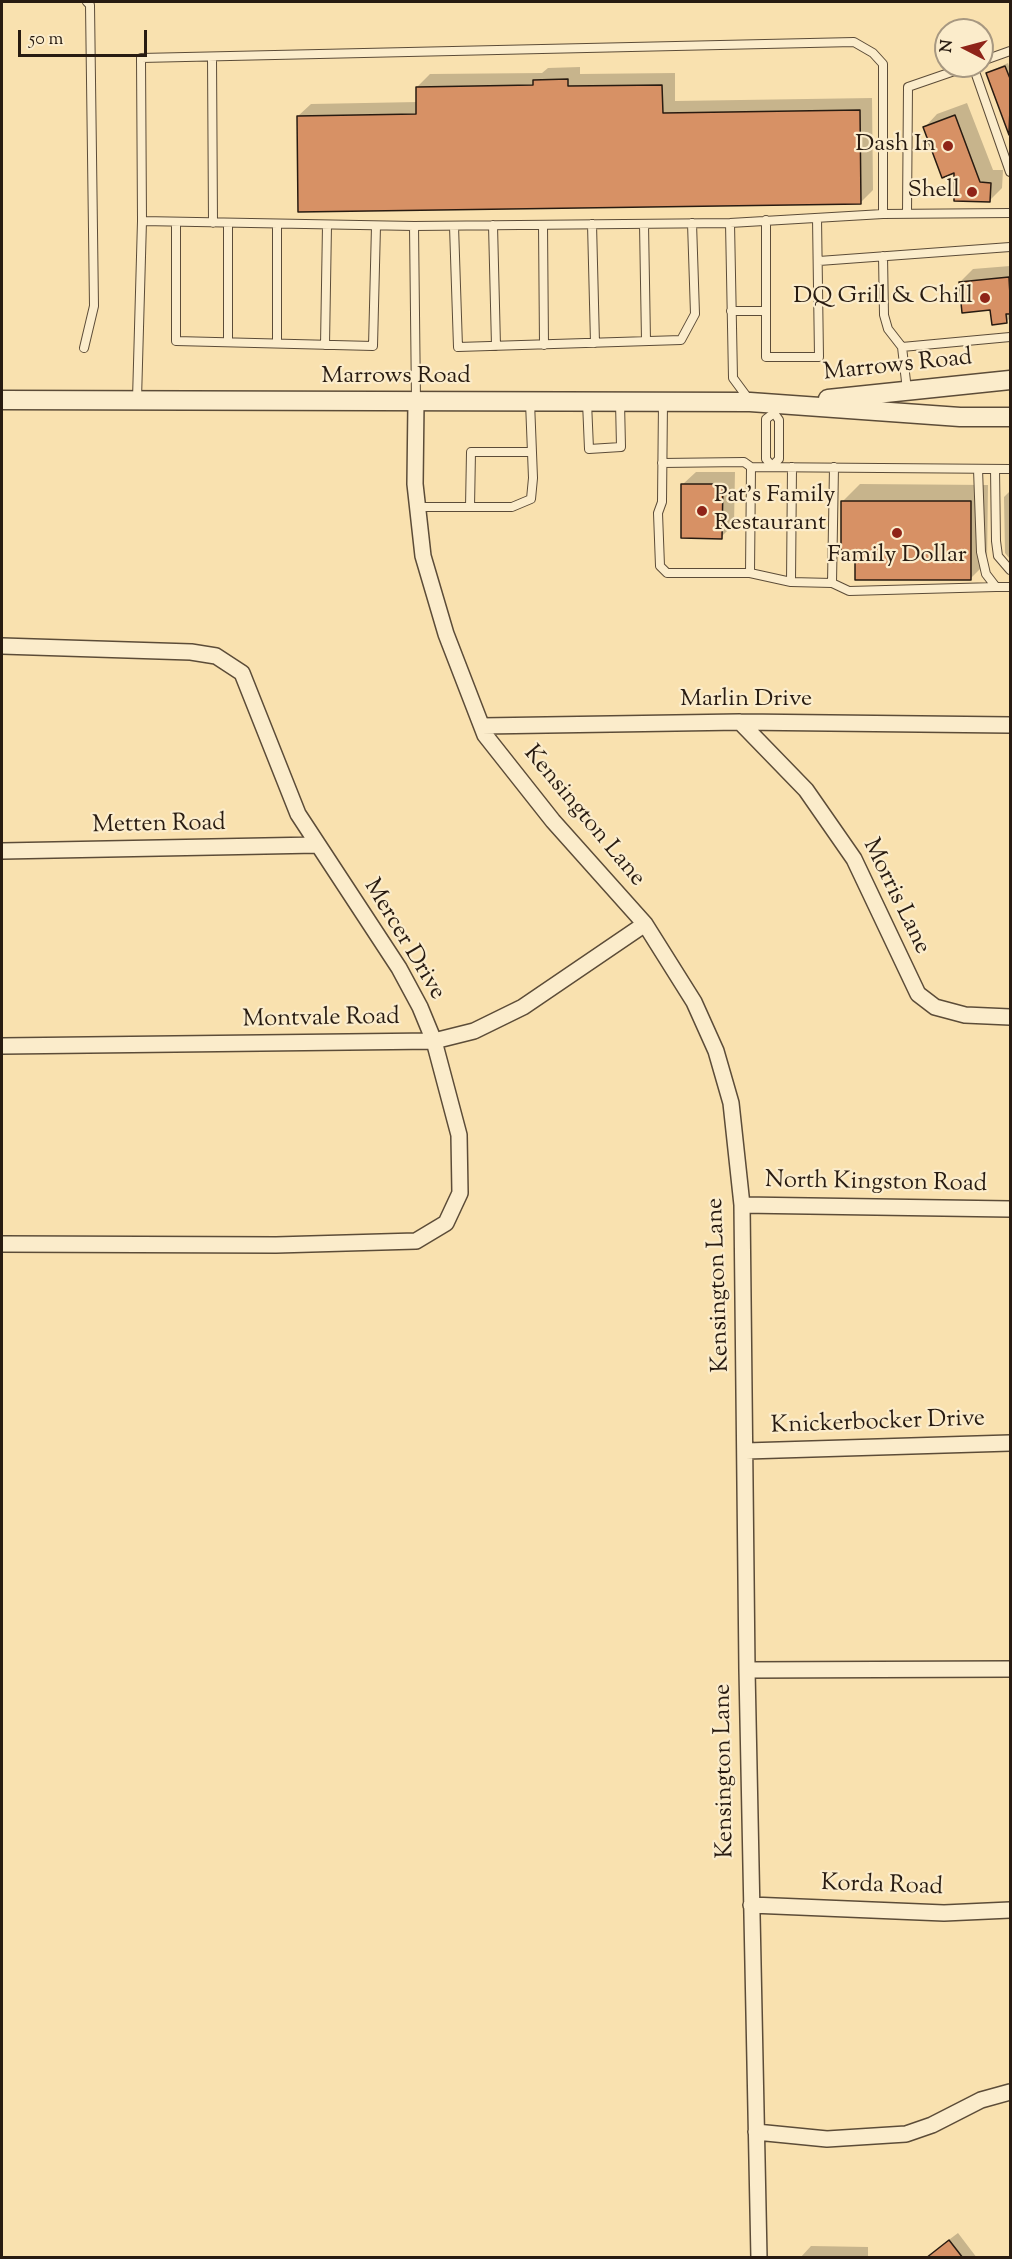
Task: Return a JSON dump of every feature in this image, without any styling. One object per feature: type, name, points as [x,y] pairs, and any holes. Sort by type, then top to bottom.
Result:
[{"type":"street","name":"Marrows Road","points":[[779,406],[1011,380]]},
{"type":"street","name":"Marrows Road","points":[[2,400],[750,402],[779,406],[960,417],[1011,417]]},
{"type":"street","name":"Kensington Lane","points":[[416,402],[415,484],[423,556],[446,634],[485,735],[553,821],[645,924],[694,1002],[716,1051],[731,1103],[742,1205],[747,1670],[759,2258]]},
{"type":"street","name":"Mercer Drive","points":[[2,646],[191,652],[216,656],[242,673],[298,814],[399,968],[420,1007],[434,1041],[459,1136],[460,1193],[446,1224],[416,1241],[276,1245],[2,1244]]},
{"type":"street","name":"Marlin Drive","points":[[482,726],[740,722],[1011,725]]},
{"type":"street","name":"Morris Lane","points":[[740,722],[806,790],[854,859],[918,994],[935,1007],[965,1015],[1011,1017]]},
{"type":"street","name":"Metten Road","points":[[2,851],[317,845]]},
{"type":"street","name":"Montvale Road","points":[[2,1046],[434,1041],[474,1031],[523,1007],[645,924]]},
{"type":"street","name":"North Kingston Road","points":[[742,1205],[1011,1209]]},
{"type":"street","name":"Knickerbocker Drive","points":[[746,1451],[1011,1443]]},
{"type":"street","points":[[747,1670],[1011,1670]]},
{"type":"street","name":"Korda Road","points":[[751,1905],[944,1913],[1011,1910]]},
{"type":"street","points":[[756,2132],[827,2139],[906,2134],[932,2125],[981,2100],[1011,2092]]},
{"type":"lane","points":[[84,348],[94,306],[90,5],[87,2]]},
{"type":"lane","points":[[136,401],[142,221],[141,58],[854,42],[873,53],[883,64],[883,214]]},
{"type":"lane","points":[[994,57],[1011,51]]},
{"type":"lane","points":[[212,57],[213,223]]},
{"type":"lane","points":[[907,213],[908,87],[935,78]]},
{"type":"lane","points":[[976,78],[1011,172]]},
{"type":"lane","points":[[142,221],[454,226],[730,223],[907,213],[1011,213]]},
{"type":"lane","points":[[766,220],[766,357],[819,357],[817,218]]},
{"type":"lane","points":[[176,222],[176,341],[373,346],[376,226]]},
{"type":"lane","points":[[228,223],[228,342]]},
{"type":"lane","points":[[454,226],[458,347],[681,340],[695,314],[692,223]]},
{"type":"lane","points":[[730,223],[733,378],[750,402]]},
{"type":"lane","points":[[277,224],[277,343]]},
{"type":"lane","points":[[592,224],[595,343]]},
{"type":"lane","points":[[644,224],[646,341]]},
{"type":"lane","points":[[325,345],[327,225]]},
{"type":"lane","points":[[493,225],[496,346]]},
{"type":"lane","points":[[543,225],[544,345]]},
{"type":"lane","points":[[414,226],[416,402]]},
{"type":"lane","points":[[819,261],[1011,247]]},
{"type":"lane","points":[[883,256],[884,315],[888,329],[902,347],[907,390]]},
{"type":"lane","points":[[731,311],[766,311]]},
{"type":"lane","points":[[902,347],[1011,337]]},
{"type":"lane","points":[[418,507],[512,507],[531,499],[530,402]]},
{"type":"lane","points":[[587,402],[589,449],[621,447],[620,402]]},
{"type":"lane","points":[[663,402],[662,502],[658,513],[660,566],[667,573],[750,573],[791,582],[832,583],[849,591],[1011,587]]},
{"type":"lane","points":[[772,466],[779,459],[779,406]]},
{"type":"lane","points":[[772,466],[766,459],[766,419],[779,406]]},
{"type":"lane","points":[[470,507],[471,452],[532,452]]},
{"type":"lane","points":[[662,463],[744,462],[751,467],[1011,469]]},
{"type":"lane","points":[[750,573],[751,467]]},
{"type":"lane","points":[[791,582],[792,467]]},
{"type":"lane","points":[[832,583],[834,467]]},
{"type":"lane","points":[[978,469],[981,552],[986,574],[996,587]]},
{"type":"lane","points":[[995,469],[998,556],[1011,570]]},
{"type":"building","name":"Shell","points":[[1005,66],[1011,81],[1009,135],[988,78],[994,78],[994,70]]},
{"type":"building","points":[[568,79],[568,86],[662,85],[663,113],[860,110],[861,204],[298,212],[297,116],[416,114],[416,87],[533,85],[533,80]]},
{"type":"building","name":"Dash In","points":[[955,115],[980,182],[991,183],[990,202],[954,201],[954,173],[942,178],[923,127]]},
{"type":"building","name":"DQ Grill & Chill","points":[[1009,277],[1011,314],[1006,314],[1007,323],[992,325],[990,310],[962,313],[959,282]]},
{"type":"building","name":"Pat's Family Restaurant","points":[[681,484],[723,484],[722,539],[681,538]]},
{"type":"building","points":[[841,501],[971,501],[971,580],[855,580],[855,560],[841,559]]},
{"type":"building","points":[[949,2240],[963,2258],[926,2258]]},
{"type":"place","name":"Dash In","points":[[948,146]]},
{"type":"place","name":"Shell","points":[[972,192]]},
{"type":"place","name":"DQ Grill & Chill","points":[[985,298]]},
{"type":"place","name":"Pat's Family Restaurant","points":[[702,511]]},
{"type":"place","name":"Family Dollar","points":[[897,533]]}]
